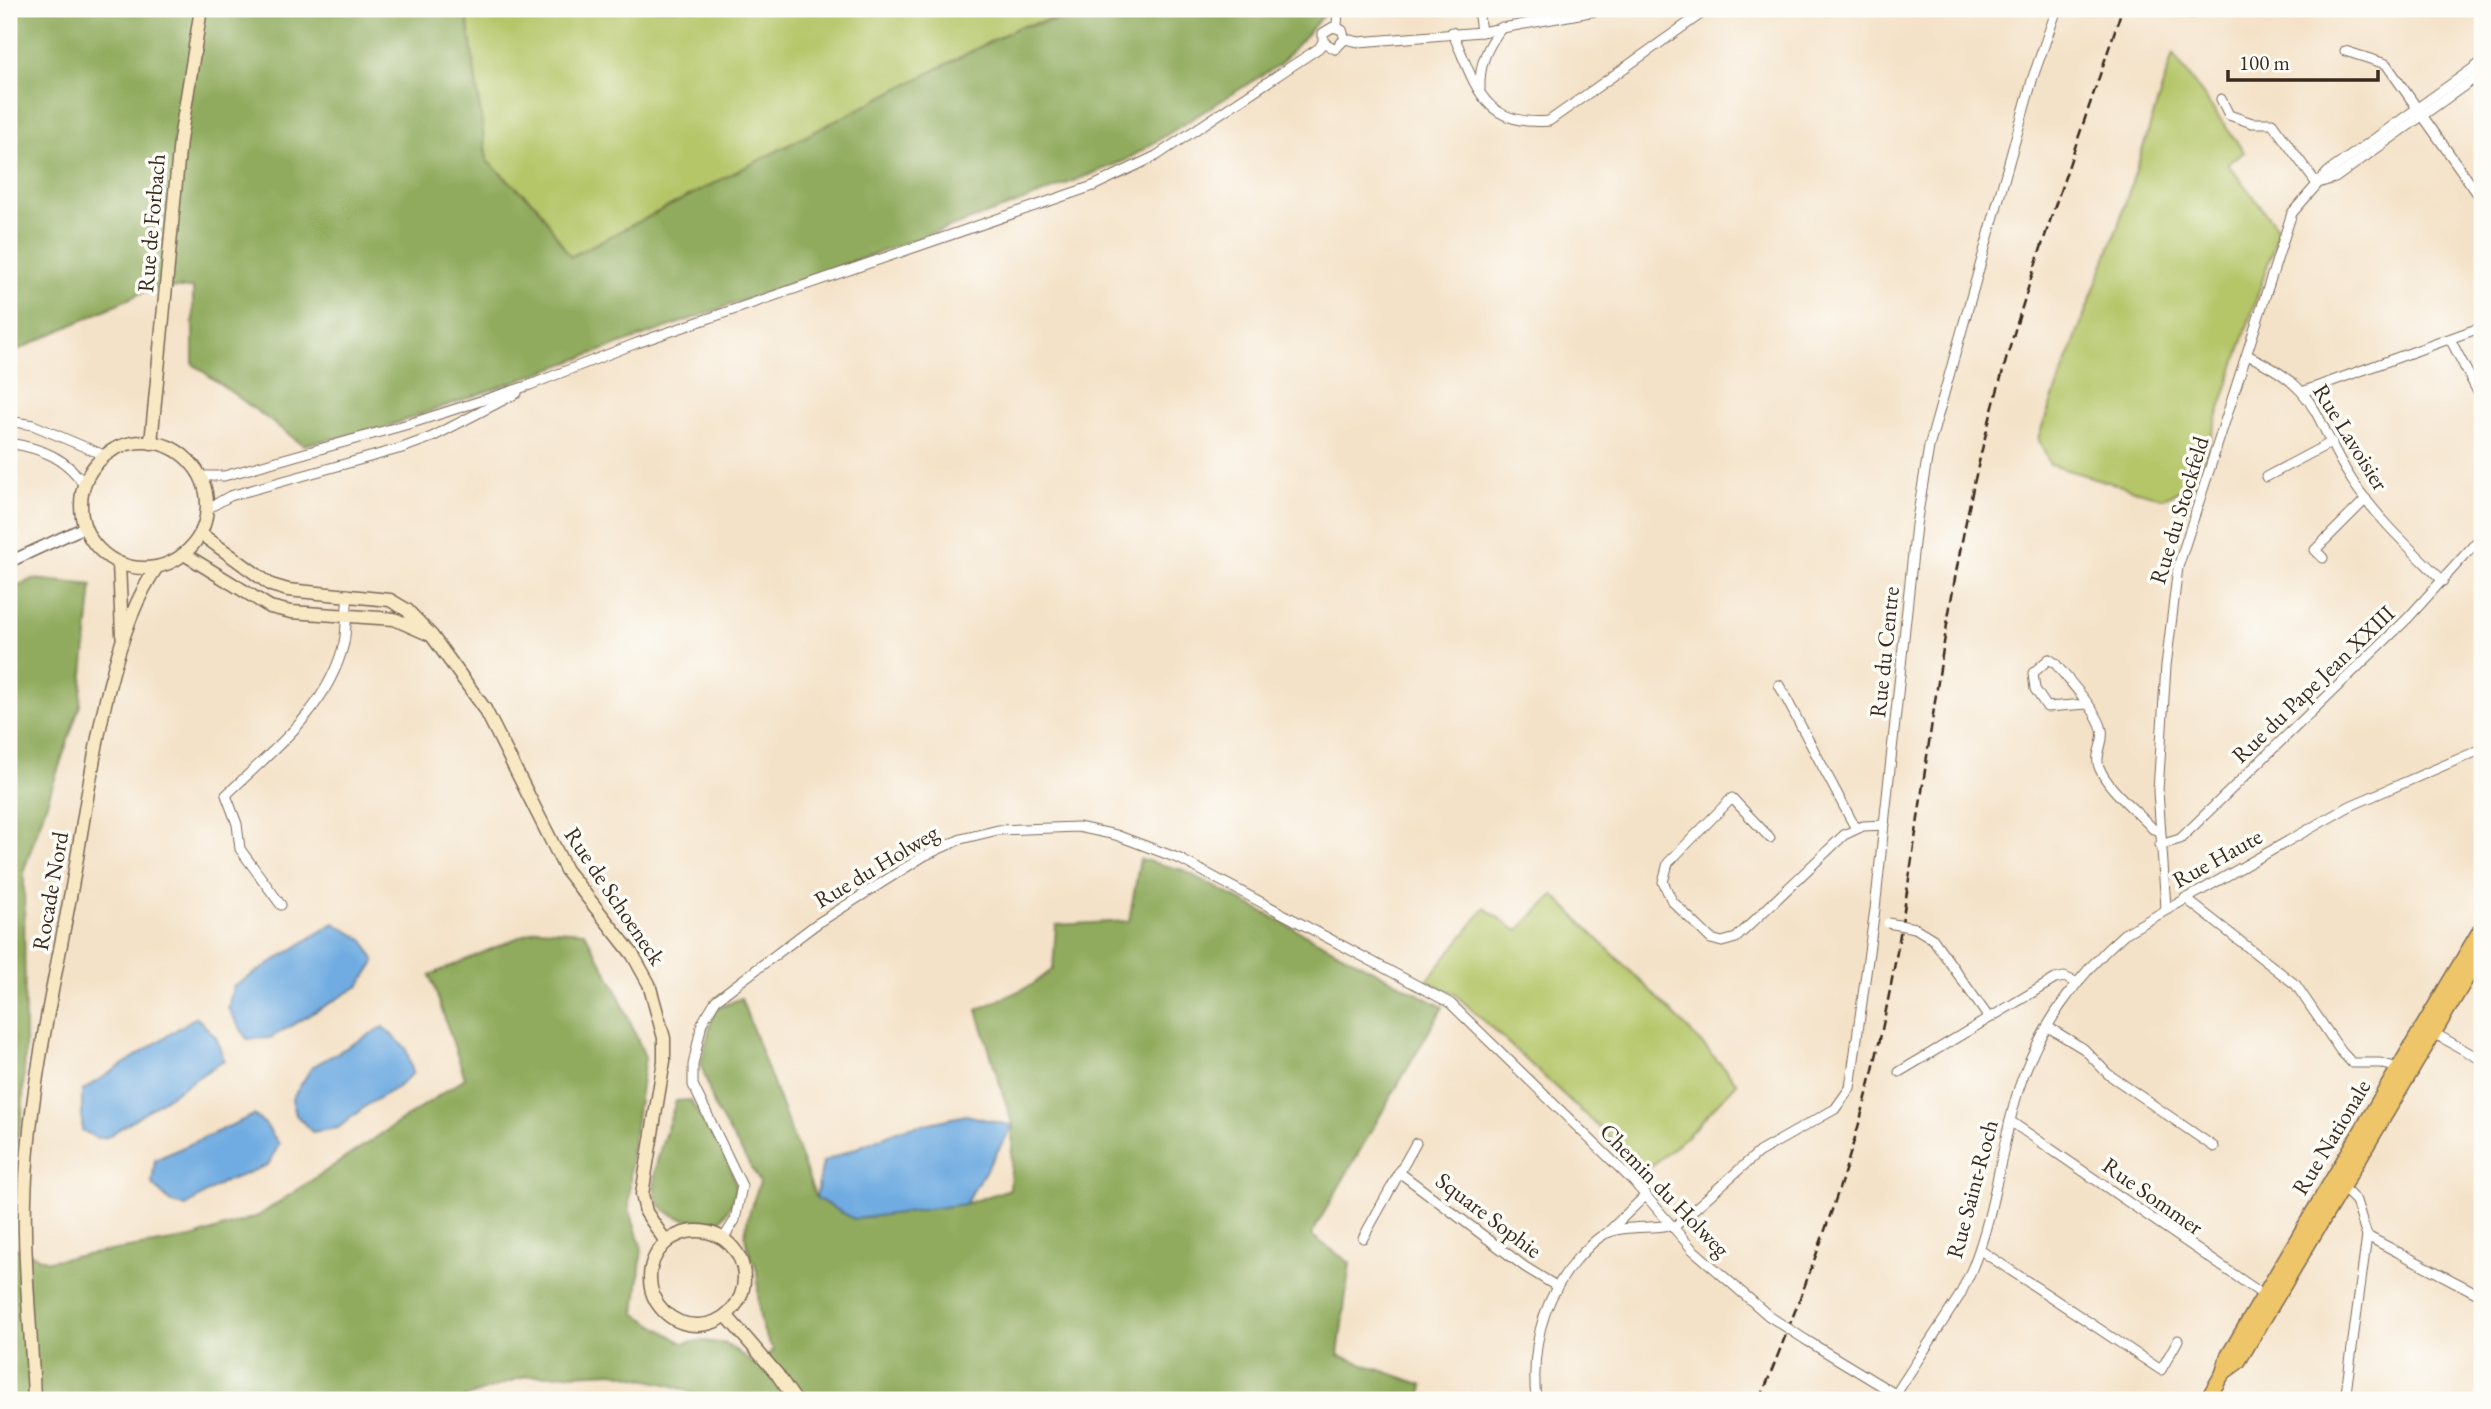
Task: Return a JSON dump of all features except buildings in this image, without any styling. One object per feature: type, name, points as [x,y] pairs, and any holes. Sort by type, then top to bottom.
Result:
[{"type":"main road","name":"Rue de Forbach","points":[[151,443],[180,140],[201,9]]},
{"type":"main road","points":[[132,443],[151,443],[173,448],[190,461],[200,476],[207,509],[201,534],[184,554],[156,567],[137,568],[119,563],[94,543],[85,527],[81,508],[90,472],[106,456],[132,443]]},
{"type":"main road","name":"Rue de Schoeneck","points":[[201,534],[271,584],[288,590],[390,600],[407,610],[432,636],[485,709],[559,857],[633,955],[649,984],[664,1038],[664,1060],[642,1194],[646,1212],[666,1242]]},
{"type":"main road","name":"Rue de Schoeneck","points":[[184,554],[270,607],[290,612],[394,619],[432,636]]},
{"type":"main road","points":[[119,563],[122,642]]},
{"type":"main road","points":[[122,642],[145,583],[156,567]]},
{"type":"main road","name":"Rocade Nord","points":[[34,1400],[25,1198],[35,1091],[100,736],[122,642]]},
{"type":"main road","name":"Rue Nationale","points":[[2429,1030],[2481,931]]},
{"type":"main road","name":"Rue Nationale","points":[[2207,1400],[2223,1373],[2228,1356],[2269,1299],[2429,1030],[2482,952]]},
{"type":"main road","points":[[697,1231],[723,1239],[740,1259],[744,1279],[739,1299],[726,1315],[700,1325],[685,1324],[663,1311],[651,1290],[650,1277],[652,1264],[666,1242],[676,1236],[697,1231]]},
{"type":"main road","points":[[726,1315],[778,1374],[795,1400]]},
{"type":"street","points":[[1338,9],[1337,27],[1345,39],[1359,42],[1452,32],[1481,32],[1606,9]]},
{"type":"street","points":[[1478,9],[1481,32]]},
{"type":"street","points":[[1452,32],[1480,93],[1493,110],[1524,123],[1549,121],[1695,13],[1708,9]]},
{"type":"street","name":"Rue du Centre","points":[[1671,1226],[1759,1152],[1829,1113],[1844,1099],[1853,1076],[1885,825],[1916,526],[1929,447],[2033,77],[2057,9]]},
{"type":"street","points":[[2475,9],[2482,18]]},
{"type":"street","points":[[200,476],[224,476],[412,423],[530,385],[637,343],[1093,186],[1157,156],[1319,48],[1326,30],[1337,27]]},
{"type":"street","points":[[1480,93],[1481,63],[1502,27]]},
{"type":"street","points":[[1323,42],[1335,49],[1345,39]]},
{"type":"street","points":[[2345,51],[2386,64],[2482,200]]},
{"type":"street","points":[[2419,114],[2482,62]]},
{"type":"street","points":[[2419,114],[2482,73]]},
{"type":"street","points":[[2221,99],[2229,115],[2252,123],[2272,123],[2317,184]]},
{"type":"street","name":"Rue du Stockfeld","points":[[2166,908],[2158,791],[2166,666],[2178,567],[2292,213],[2328,172],[2419,114]]},
{"type":"street","points":[[2302,391],[2482,327]]},
{"type":"street","points":[[2450,340],[2482,400]]},
{"type":"street","name":"Rue Lavoisier","points":[[2247,355],[2281,372],[2302,391],[2319,413],[2354,483],[2443,581]]},
{"type":"street","points":[[207,509],[230,496],[432,437],[530,385]]},
{"type":"street","points":[[9,421],[33,425],[106,456]]},
{"type":"street","points":[[2266,477],[2332,442]]},
{"type":"street","points":[[9,443],[32,447],[64,462],[77,473],[85,487]]},
{"type":"street","points":[[2323,558],[2315,550],[2366,499]]},
{"type":"street","points":[[9,562],[85,527]]},
{"type":"street","name":"Rue du Pape Jean XXIII","points":[[2160,845],[2180,839],[2375,652],[2482,536]]},
{"type":"street","points":[[281,905],[240,849],[237,824],[226,795],[316,705],[338,665],[345,639],[348,594]]},
{"type":"street","points":[[2087,704],[2047,707],[2035,689],[2033,673],[2049,659],[2087,704],[2103,731],[2097,759],[2101,771],[2153,829],[2160,831]]},
{"type":"street","points":[[1779,685],[1856,829]]},
{"type":"street","name":"Rue Haute","points":[[2078,983],[2094,961],[2124,934],[2166,908],[2350,806],[2482,749]]},
{"type":"street","points":[[1770,838],[1732,798],[1668,863],[1663,877],[1668,895],[1711,939],[1722,942],[1736,938],[1835,843],[1856,829],[1885,825]]},
{"type":"street","name":"Rue du Holweg","points":[[723,1239],[734,1220],[742,1186],[693,1085],[692,1065],[702,1023],[716,1000],[815,925],[912,863],[961,839],[998,830],[1078,827],[1140,843],[1180,859],[1427,990]]},
{"type":"street","points":[[2185,898],[2296,985],[2340,1050],[2352,1063],[2405,1070]]},
{"type":"street","points":[[1873,921],[1915,928],[1933,939],[1989,1018]]},
{"type":"street","points":[[1899,1072],[2055,979],[2064,977],[2078,983]]},
{"type":"street","name":"Rue Saint-Roch","points":[[1893,1396],[1960,1295],[1980,1250],[2010,1121],[2028,1063],[2048,1027],[2078,983]]},
{"type":"street","name":"Chemin du Holweg","points":[[1427,990],[1450,1003],[1646,1195],[1671,1226],[1740,1294],[1769,1316],[1893,1396],[1905,1400]]},
{"type":"street","points":[[2048,1027],[2084,1049],[2108,1074],[2214,1147]]},
{"type":"street","points":[[2429,1030],[2482,1060]]},
{"type":"street","name":"Rue Sommer","points":[[2010,1121],[2269,1299]]},
{"type":"street","points":[[1363,1238],[1416,1143]]},
{"type":"street","name":"Square Sophie","points":[[1399,1172],[1525,1267],[1556,1286]]},
{"type":"street","points":[[2337,1183],[2356,1201],[2367,1236],[2346,1400]]},
{"type":"street","points":[[1536,1400],[1536,1343],[1556,1286],[1593,1242],[1608,1232],[1646,1195]]},
{"type":"street","points":[[1608,1232],[1671,1226]]},
{"type":"street","points":[[2367,1236],[2482,1296]]},
{"type":"street","points":[[1980,1250],[2161,1370],[2178,1340]]},
{"type":"green space","points":[[9,9],[466,9],[487,161],[537,206],[570,257],[1019,27],[1122,9],[1329,9],[1280,64],[1126,160],[1013,205],[383,428],[303,445],[193,364],[193,288],[152,288],[9,354]]},
{"type":"green space","points":[[466,9],[1094,9],[1019,27],[570,257],[537,206],[487,161]]},
{"type":"green space","points":[[2173,54],[2244,152],[2228,164],[2279,230],[2195,485],[2162,498],[2050,465],[2038,438],[2118,226]]},
{"type":"green space","points":[[33,579],[92,585],[80,705],[24,870],[25,1054],[22,1117],[9,1170],[9,589]]},
{"type":"green space","points":[[1140,859],[1183,870],[1443,1007],[1311,1235],[1350,1263],[1338,1355],[1423,1385],[1421,1400],[710,1400],[674,1386],[614,1372],[526,1376],[458,1400],[9,1400],[9,1245],[48,1261],[191,1238],[258,1216],[465,1078],[430,975],[538,929],[584,932],[616,989],[645,1057],[631,1155],[629,1208],[642,1249],[635,1313],[683,1343],[704,1341],[727,1344],[755,1365],[774,1350],[763,1330],[758,1303],[757,1272],[746,1239],[749,1214],[760,1182],[715,1108],[701,1064],[714,1010],[741,998],[816,1198],[854,1219],[965,1204],[1010,1189],[1013,1126],[977,1010],[1032,985],[1053,969],[1056,925],[1129,921]]},
{"type":"green space","points":[[1554,895],[1670,1011],[1737,1083],[1688,1135],[1646,1171],[1455,994],[1427,981],[1485,908],[1517,931]]},
{"type":"green space","points":[[691,1100],[727,1161],[735,1185],[734,1198],[721,1220],[690,1220],[669,1213],[658,1202],[654,1186],[661,1146],[676,1101]]},
{"type":"water","points":[[334,923],[364,940],[375,962],[359,986],[270,1038],[247,1039],[228,1008],[233,987]]},
{"type":"water","points":[[196,1017],[216,1037],[224,1060],[107,1137],[96,1138],[82,1130],[82,1091]]},
{"type":"water","points":[[383,1027],[406,1048],[413,1073],[398,1087],[367,1105],[338,1128],[312,1132],[296,1115],[292,1099],[312,1067]]},
{"type":"water","points":[[254,1115],[266,1125],[279,1144],[268,1165],[222,1183],[186,1206],[172,1203],[152,1184],[155,1160]]},
{"type":"water","points":[[966,1115],[1013,1126],[965,1204],[854,1219],[816,1198],[823,1162],[902,1129]]},
{"type":"railway","points":[[1760,1400],[1825,1231],[1865,1101],[1890,989],[1955,575],[1983,444],[2038,256],[2122,9]]}]
